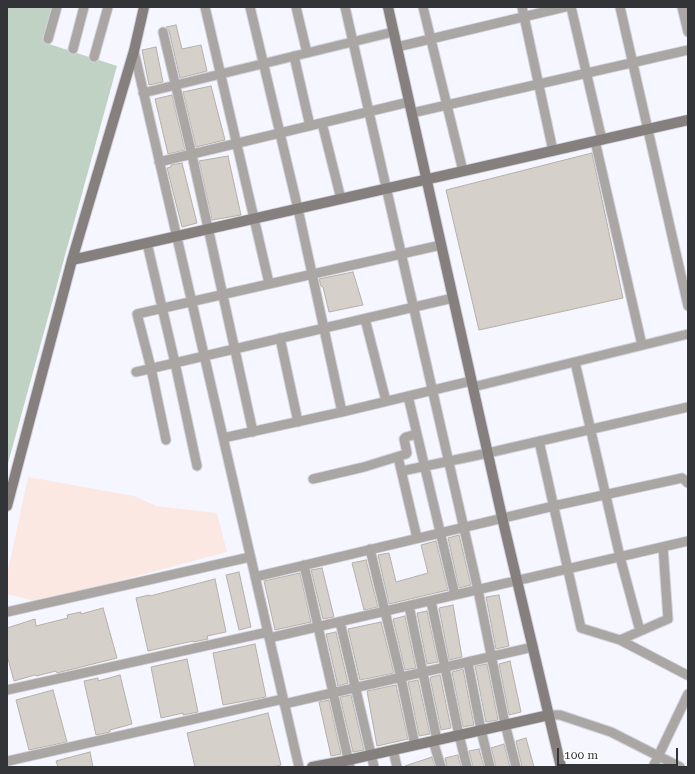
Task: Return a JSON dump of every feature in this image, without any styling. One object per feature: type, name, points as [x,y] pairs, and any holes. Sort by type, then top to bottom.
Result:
[{"type":"street","points":[[48,39],[57,7]]},
{"type":"street","points":[[73,49],[84,7]]},
{"type":"street","points":[[94,57],[108,7]]},
{"type":"street","points":[[7,506],[72,260],[134,51],[144,7]]},
{"type":"street","points":[[205,7],[269,283]]},
{"type":"street","points":[[250,7],[298,209],[342,412]]},
{"type":"street","points":[[296,7],[307,53]]},
{"type":"street","points":[[345,7],[478,590],[505,724],[516,767]]},
{"type":"street","points":[[388,7],[502,517],[562,767]]},
{"type":"street","points":[[423,7],[463,171]]},
{"type":"street","points":[[522,7],[553,151]]},
{"type":"street","points":[[397,48],[431,38],[565,7]]},
{"type":"street","points":[[570,7],[587,73],[599,140],[642,345]]},
{"type":"street","points":[[620,7],[684,268],[688,306]]},
{"type":"street","points":[[682,7],[688,32]]},
{"type":"street","points":[[163,32],[192,154],[253,432]]},
{"type":"street","points":[[143,93],[393,32]]},
{"type":"street","points":[[412,114],[688,50]]},
{"type":"street","points":[[134,51],[299,767]]},
{"type":"street","points":[[294,56],[310,126]]},
{"type":"street","points":[[159,162],[409,102]]},
{"type":"street","points":[[72,260],[688,120]]},
{"type":"street","points":[[322,123],[341,199]]},
{"type":"street","points":[[147,243],[175,363],[196,466]]},
{"type":"street","points":[[166,440],[151,368],[137,314],[441,245]]},
{"type":"street","points":[[136,372],[453,298]]},
{"type":"street","points":[[365,319],[386,401]]},
{"type":"street","points":[[223,438],[342,412],[432,390],[472,384],[575,362],[688,334]]},
{"type":"street","points":[[280,338],[298,422]]},
{"type":"street","points":[[575,362],[620,557],[640,631]]},
{"type":"street","points":[[408,396],[455,595]]},
{"type":"street","points":[[402,471],[448,462],[688,407]]},
{"type":"street","points":[[313,479],[398,457],[407,453],[404,439],[417,434]]},
{"type":"street","points":[[539,441],[581,628],[620,640],[687,675]]},
{"type":"street","points":[[398,457],[417,538]]},
{"type":"street","points":[[255,577],[463,526],[606,494],[682,478],[688,483]]},
{"type":"street","points":[[7,690],[268,635],[340,622],[688,541]]},
{"type":"street","points":[[620,640],[668,618],[669,616],[663,547]]},
{"type":"street","points":[[370,549],[401,678],[415,745]]},
{"type":"street","points":[[7,612],[250,556]]},
{"type":"street","points":[[304,565],[349,764]]},
{"type":"street","points":[[431,600],[467,767]]},
{"type":"street","points":[[409,606],[441,767]]},
{"type":"street","points":[[340,622],[374,767]]},
{"type":"street","points":[[8,762],[284,702],[333,694],[492,658],[533,647]]},
{"type":"street","points":[[468,663],[490,767]]},
{"type":"street","points":[[653,767],[688,694]]},
{"type":"street","points":[[312,767],[349,764],[371,755],[549,715],[560,715],[611,732],[680,767]]},
{"type":"street","points":[[393,750],[397,767]]},
{"type":"shaded area","points":[[28,477],[134,496],[156,506],[217,513],[227,552],[39,602],[7,594],[7,575]]},
{"type":"green space","points":[[7,7],[59,7],[49,44],[117,66],[7,467]]},
{"type":"building","points":[[176,25],[182,49],[201,45],[207,71],[180,78],[169,31],[166,27]]},
{"type":"building","points":[[156,47],[163,82],[149,85],[142,50]]},
{"type":"building","points":[[211,86],[225,140],[196,147],[183,92]]},
{"type":"building","points":[[172,95],[185,150],[168,154],[155,99]]},
{"type":"building","points":[[592,153],[623,298],[479,330],[446,190]]},
{"type":"building","points":[[228,156],[241,215],[212,220],[199,161]]},
{"type":"building","points":[[182,163],[197,223],[182,227],[167,168],[171,167],[171,165]]},
{"type":"building","points":[[353,272],[363,305],[329,312],[323,287],[321,286],[319,279]]},
{"type":"building","points":[[459,535],[471,585],[459,588],[448,538]]},
{"type":"building","points":[[436,541],[448,590],[389,604],[378,555],[389,553],[396,582],[428,573],[421,545]]},
{"type":"building","points":[[366,560],[378,607],[364,610],[352,563]]},
{"type":"building","points":[[322,568],[334,617],[323,619],[311,570]]},
{"type":"building","points":[[239,572],[251,627],[239,630],[226,575]]},
{"type":"building","points":[[300,573],[311,622],[275,630],[264,581]]},
{"type":"building","points":[[215,579],[226,632],[207,636],[208,639],[148,651],[136,598],[150,596]]},
{"type":"building","points":[[499,595],[509,646],[496,649],[486,597]]},
{"type":"building","points":[[453,605],[462,657],[449,660],[439,608]]},
{"type":"building","points":[[103,608],[117,658],[57,673],[56,671],[14,681],[7,655],[7,628],[35,619],[36,626],[68,618],[67,615],[81,612],[81,614]]},
{"type":"building","points":[[427,611],[438,662],[427,664],[417,613]]},
{"type":"building","points":[[405,616],[416,668],[405,670],[393,619]]},
{"type":"building","points":[[381,622],[394,673],[360,680],[348,629]]},
{"type":"building","points":[[336,632],[348,683],[338,686],[326,634]]},
{"type":"building","points":[[255,644],[266,697],[223,705],[213,653]]},
{"type":"building","points":[[187,659],[198,712],[183,715],[183,713],[161,718],[151,667]]},
{"type":"building","points":[[510,661],[521,712],[509,715],[499,664]]},
{"type":"building","points":[[487,664],[498,720],[486,722],[475,666]]},
{"type":"building","points":[[463,669],[474,725],[463,727],[452,672]]},
{"type":"building","points":[[120,675],[132,724],[110,730],[110,732],[96,735],[84,681],[98,678],[98,681]]},
{"type":"building","points":[[440,675],[451,728],[441,730],[430,678]]},
{"type":"building","points":[[418,680],[430,734],[419,736],[408,682]]},
{"type":"building","points":[[396,685],[408,739],[377,746],[367,691]]},
{"type":"building","points":[[53,690],[67,742],[29,750],[16,700]]},
{"type":"building","points":[[351,695],[364,750],[354,752],[340,697]]},
{"type":"building","points":[[329,700],[341,754],[331,756],[319,702]]},
{"type":"building","points":[[268,713],[281,765],[272,767],[195,767],[187,733]]},
{"type":"building","points":[[526,738],[534,767],[522,767],[516,741]]},
{"type":"building","points":[[504,744],[510,767],[496,767],[491,748]]},
{"type":"building","points":[[479,749],[484,767],[473,767],[469,751]]},
{"type":"building","points":[[90,752],[93,767],[58,767],[56,761]]},
{"type":"building","points":[[458,755],[461,767],[447,767],[445,758]]},
{"type":"building","points":[[432,757],[435,767],[405,766]]}]
